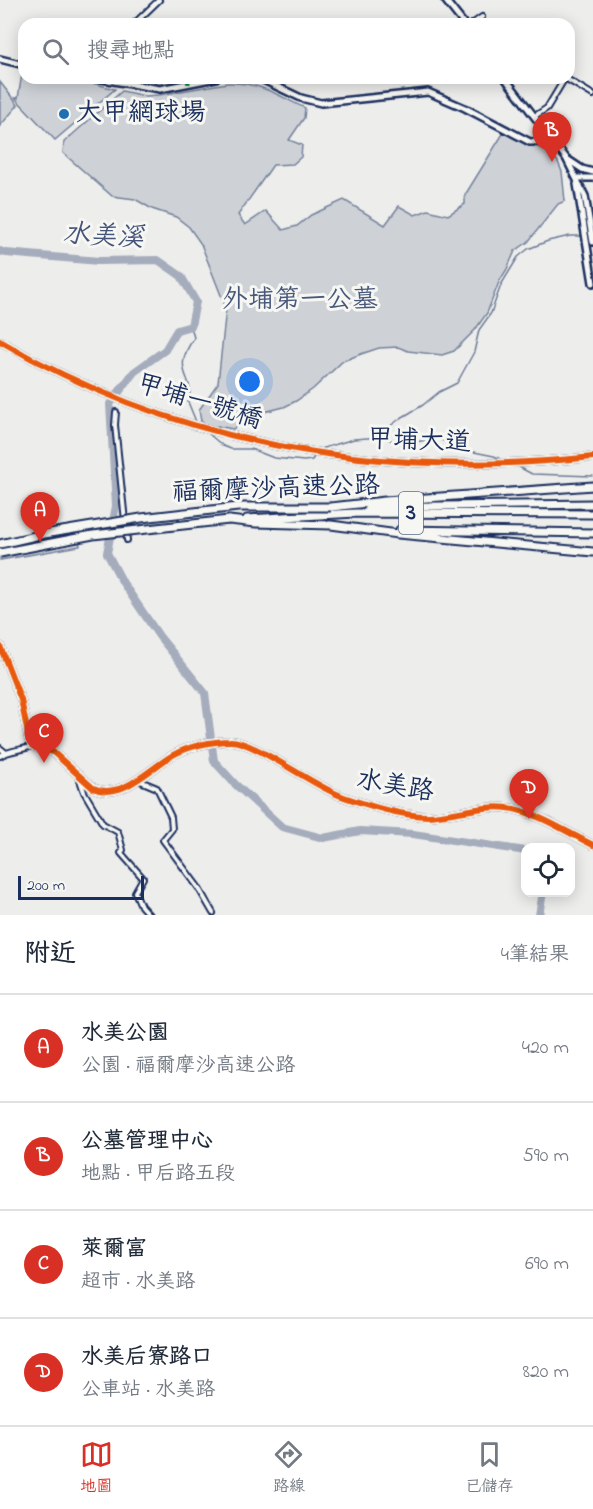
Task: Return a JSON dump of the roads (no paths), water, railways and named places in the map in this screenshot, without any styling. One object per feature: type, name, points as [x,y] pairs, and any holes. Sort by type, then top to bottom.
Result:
[{"type":"highway","points":[[331,507],[593,485]]},
{"type":"highway","name":"福爾摩沙高速公路","points":[[0,544],[44,534],[150,517],[238,507],[593,504]]},
{"type":"highway","name":"福爾摩沙高速公路","points":[[0,553],[93,535],[229,520],[356,513],[593,514]]},
{"type":"highway","points":[[229,520],[331,525],[368,531],[593,552]]},
{"type":"highway","points":[[368,531],[593,533]]},
{"type":"street","points":[[140,18],[159,0]]},
{"type":"street","points":[[445,0],[459,18]]},
{"type":"street","points":[[0,59],[18,63]]},
{"type":"street","points":[[131,84],[160,89],[185,84]]},
{"type":"street","points":[[272,84],[301,98],[321,102],[428,92],[465,108],[530,142],[554,141]]},
{"type":"street","points":[[511,84],[554,141],[577,178],[581,192],[593,283]]},
{"type":"street","points":[[535,116],[547,108],[561,84]]},
{"type":"street","points":[[575,84],[593,95]]},
{"type":"street","points":[[566,158],[582,169],[593,173]]},
{"type":"street","points":[[577,178],[593,173]]},
{"type":"street","points":[[577,178],[593,178]]},
{"type":"street","points":[[581,192],[587,204],[593,242]]},
{"type":"street","name":"甲埔一號橋","points":[[0,341],[47,367],[159,414],[211,430],[281,447]]},
{"type":"street","points":[[116,412],[115,425],[127,540]]},
{"type":"street","name":"甲埔大道","points":[[281,447],[324,455],[397,463],[446,465],[593,457]]},
{"type":"street","points":[[0,646],[21,700],[29,739],[33,746]]},
{"type":"street","name":"水美路","points":[[138,780],[172,755],[187,749],[232,741],[240,742],[317,786],[356,801],[425,816],[494,807],[514,809],[593,845]]},
{"type":"street","points":[[0,756],[5,752],[33,746],[52,752],[93,788],[104,791],[117,789],[138,780],[157,788],[171,818],[172,830],[163,840],[198,887],[213,913]]},
{"type":"street","points":[[0,748],[5,752]]},
{"type":"street","points":[[79,776],[84,792],[103,824],[118,832],[123,850],[121,853],[143,878],[135,892],[141,906],[149,915]]},
{"type":"waterway","points":[[382,435],[386,429],[401,418],[439,392],[457,383],[474,352],[479,330],[491,313],[501,285],[518,257],[528,249],[548,241],[570,236],[583,236]]},
{"type":"waterway","name":"水美溪","points":[[0,251],[99,261],[158,260],[181,276],[196,302],[191,326],[177,330],[165,350],[134,372],[110,404],[116,506],[107,553],[123,583],[159,636],[205,693],[214,761],[235,784],[282,827],[323,838],[360,831],[413,834],[521,850]]},
{"type":"waterway","points":[[191,326],[194,338],[187,350],[183,367],[189,386],[188,402],[197,424]]},
{"type":"waterway","points":[[203,429],[223,446],[231,449],[251,449],[274,458],[304,461],[312,460],[315,455]]},
{"type":"waterway","points":[[320,449],[354,439],[381,437],[404,444],[438,438],[459,449],[494,456],[505,461]]},
{"type":"waterway","points":[[515,465],[532,474],[593,476]]},
{"type":"waterway","points":[[539,915],[542,897]]},
{"type":"place","name":"大甲網球場","points":[[64,114]]},
{"type":"place","name":"公墓管理中心","points":[[552,162]]},
{"type":"place","name":"水美公園","points":[[40,542]]},
{"type":"place","name":"萊爾富","points":[[44,763]]},
{"type":"place","name":"水美后寮路口","points":[[529,819]]},
{"type":"park label","name":"外埔第一公墓","points":[[300,301]]}]
